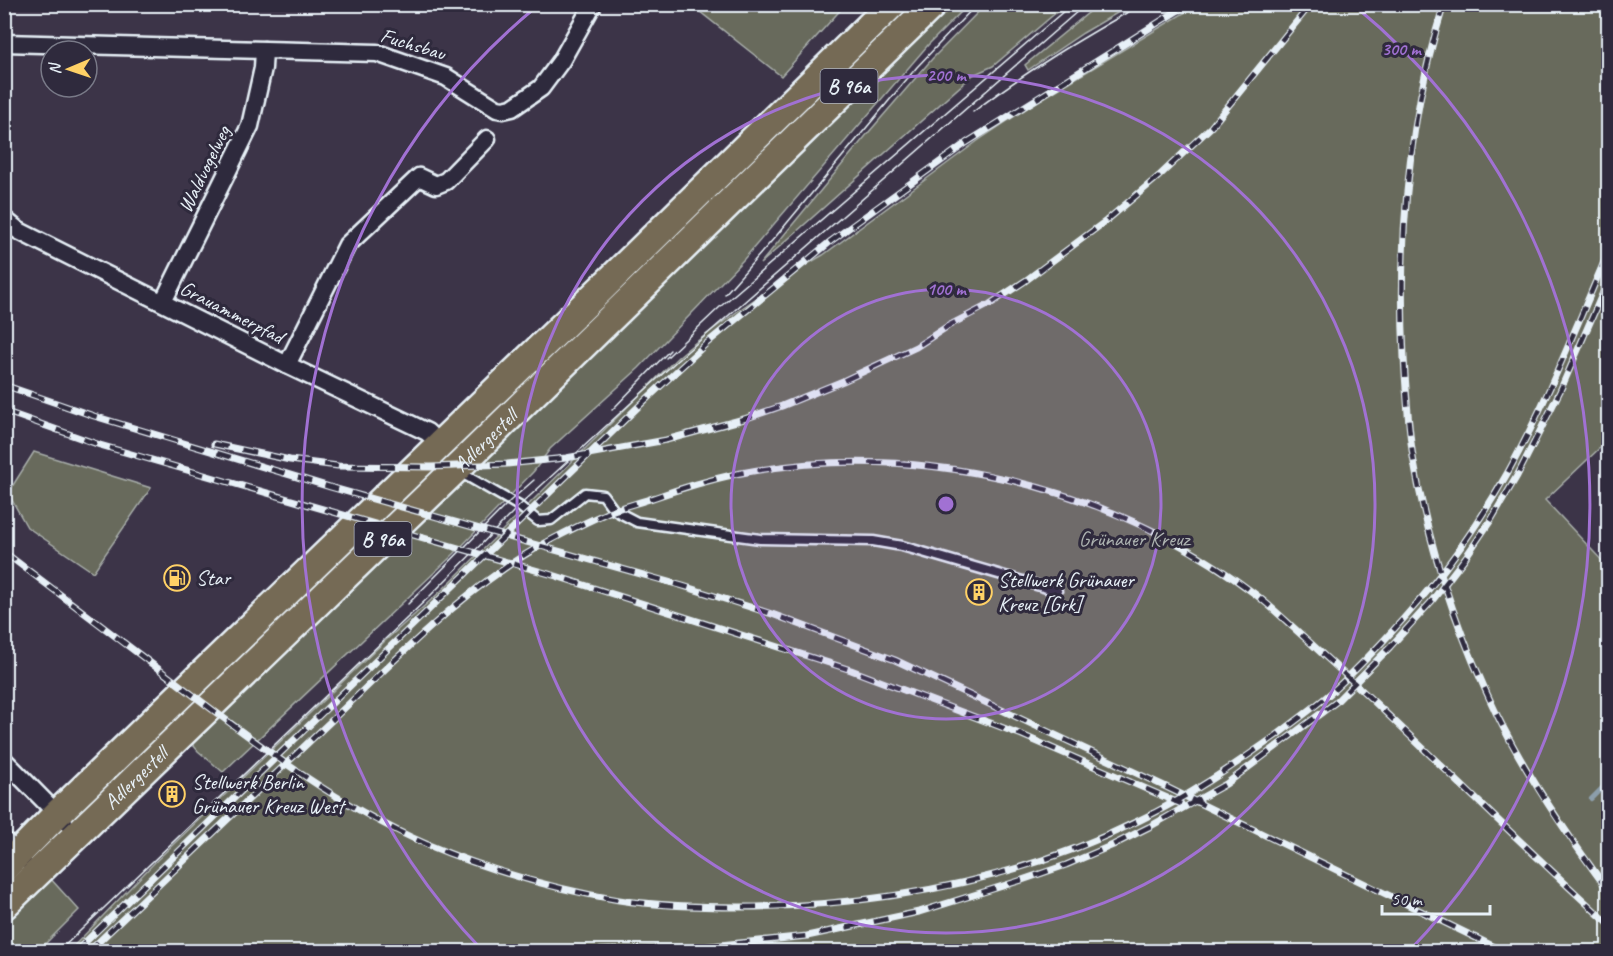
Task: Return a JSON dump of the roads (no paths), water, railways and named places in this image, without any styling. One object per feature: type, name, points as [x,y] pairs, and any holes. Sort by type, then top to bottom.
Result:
[{"type":"main road","name":"Adlergestell","points":[[9,854],[57,814],[892,4]]},
{"type":"main road","name":"Adlergestell","points":[[4,905],[933,4]]},
{"type":"main road","points":[[745,148],[764,168]]},
{"type":"street","name":"Fuchsbau","points":[[4,43],[377,52],[446,77],[497,109],[503,110],[512,108],[541,88],[561,61],[593,4]]},
{"type":"street","name":"Waldvogelweg","points":[[163,302],[250,126],[263,68],[264,50]]},
{"type":"street","points":[[287,365],[347,245],[419,177],[436,185],[446,181],[487,139]]},
{"type":"street","name":"Grauammerpfad","points":[[4,219],[19,231],[427,432],[440,444]]},
{"type":"street","points":[[4,760],[77,834]]},
{"type":"street","name":"Adlergestell","points":[[9,854],[36,874]]},
{"type":"lane","points":[[455,470],[519,506],[538,520],[551,520],[585,493],[603,495],[614,510],[637,522],[760,538],[873,541],[902,546],[1057,591]]},
{"type":"waterway","points":[[1591,799],[1608,782]]},
{"type":"tram line","points":[[725,294],[917,67],[977,4]]},
{"type":"tram line","points":[[666,358],[721,306],[1072,4]]},
{"type":"tram line","points":[[58,952],[429,597],[519,506],[681,357],[1086,4]]},
{"type":"tram line","points":[[973,112],[1034,69],[1142,4]]},
{"type":"tram line","points":[[612,410],[670,350]]},
{"type":"tram line","points":[[408,604],[510,501],[534,480]]},
{"type":"railway","points":[[75,952],[707,343],[831,241],[966,143],[1188,4]]},
{"type":"railway","points":[[214,444],[290,460],[338,466],[431,467],[507,464],[566,458],[666,440],[782,406],[916,347],[1025,281],[1106,221],[1159,176],[1211,127],[1311,4]]},
{"type":"railway","points":[[1444,4],[1432,47],[1414,135],[1405,224],[1404,358],[1408,420],[1419,490],[1436,556],[1457,621],[1497,715],[1535,784],[1608,890]]},
{"type":"railway","points":[[4,552],[245,734],[303,775],[394,829],[473,862],[521,878],[594,896],[680,906],[792,906],[843,902],[945,886],[995,875],[1044,860],[1093,841],[1158,811],[1260,747],[1319,703],[1345,680],[1429,589],[1461,547],[1490,503],[1536,419],[1608,253]]},
{"type":"railway","points":[[540,952],[691,948],[807,936],[919,912],[1066,865],[1149,827],[1226,784],[1336,702],[1431,602],[1465,558],[1517,476],[1560,391],[1608,281]]},
{"type":"railway","points":[[4,385],[94,416],[330,487],[683,586],[772,614],[895,660],[1162,785],[1505,952]]},
{"type":"railway","points":[[4,411],[100,445],[556,576],[851,670],[1022,735],[1181,804]]},
{"type":"railway","points":[[88,952],[415,641],[481,585],[530,552],[611,511],[716,479],[804,465],[872,463],[941,468],[1008,480],[1074,498],[1138,524],[1198,556],[1255,594],[1274,610],[1608,923]]},
{"type":"place","name":"Star","points":[[177,578]]},
{"type":"place","name":"Stellwerk Grünauer Kreuz [Grk]","points":[[979,592]]},
{"type":"place","name":"Stellwerk Berlin Grünauer Kreuz West","points":[[172,794]]},
{"type":"park label","name":"Grünauer Kreuz","points":[[1134,539]]}]
